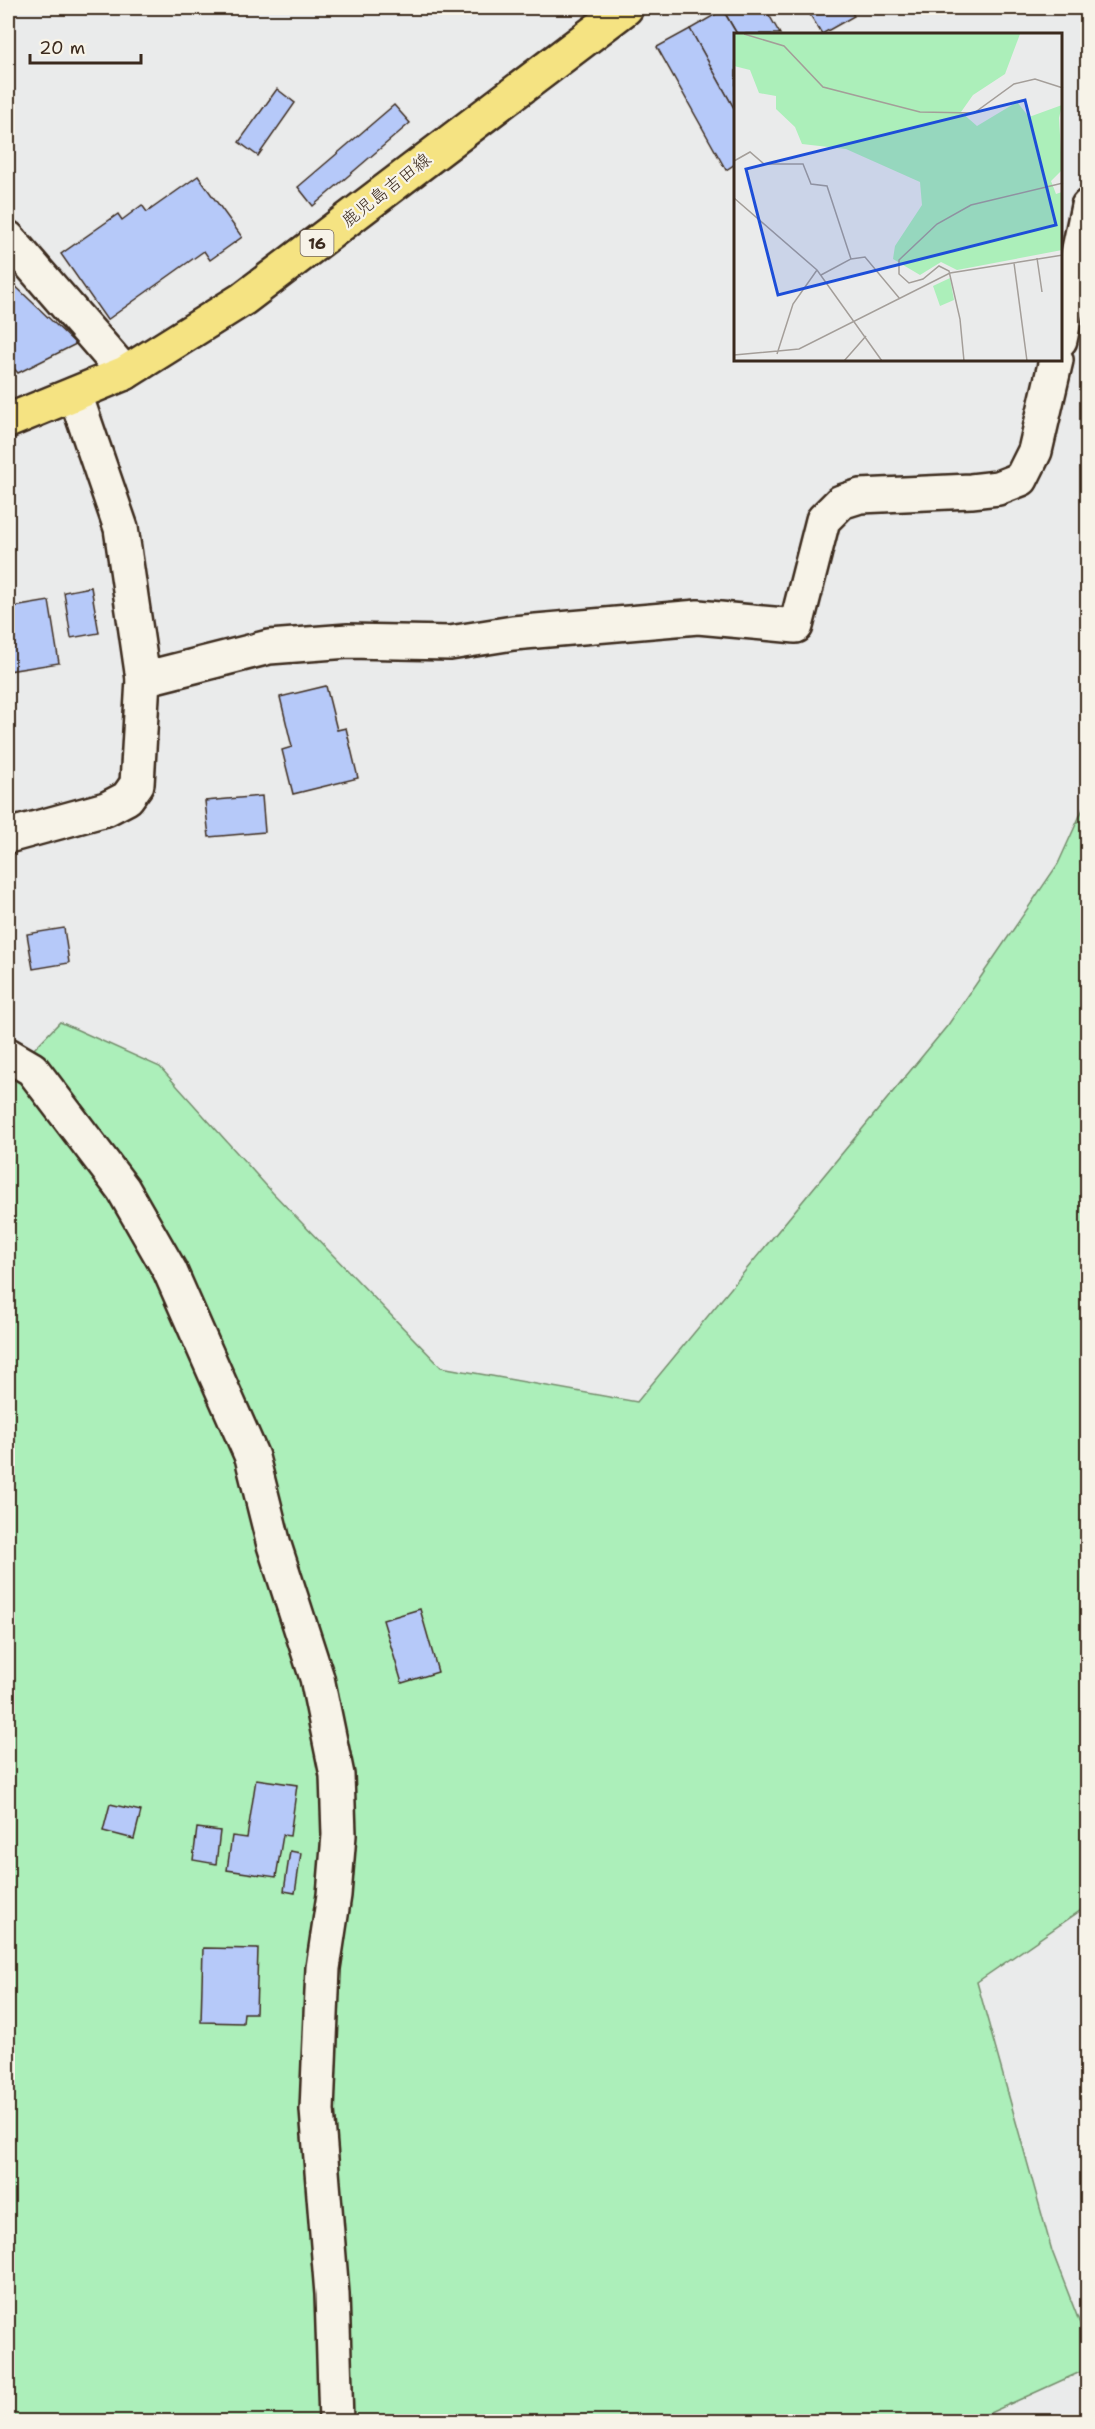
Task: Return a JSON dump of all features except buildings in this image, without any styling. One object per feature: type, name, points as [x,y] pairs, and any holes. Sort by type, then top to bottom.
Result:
[{"type":"main road","name":"鹿児島吉田線","points":[[8,421],[124,373],[243,299],[626,8]]},
{"type":"street","points":[[1062,330],[1088,206]]},
{"type":"street","points":[[8,238],[124,373]]},
{"type":"street","points":[[143,679],[269,647],[337,642],[450,643],[513,633],[698,617],[796,626],[823,520],[841,502],[860,496],[998,488],[1021,479],[1035,451],[1056,362]]},
{"type":"street","points":[[8,836],[106,809],[127,798],[137,784],[143,679],[121,528],[75,394]]},
{"type":"street","points":[[8,1055],[32,1069],[116,1180],[170,1271],[252,1456],[274,1545],[317,1678],[337,1775],[339,1834],[334,1895],[323,1968],[317,2110],[332,2294],[336,2421]]},
{"type":"green space","points":[[1087,800],[1087,1906],[977,1982],[1052,2251],[1087,2342],[1087,2369],[970,2422],[8,2421],[8,1076],[60,1022],[160,1067],[273,1193],[441,1367],[637,1402],[948,1025],[1058,864]]}]
